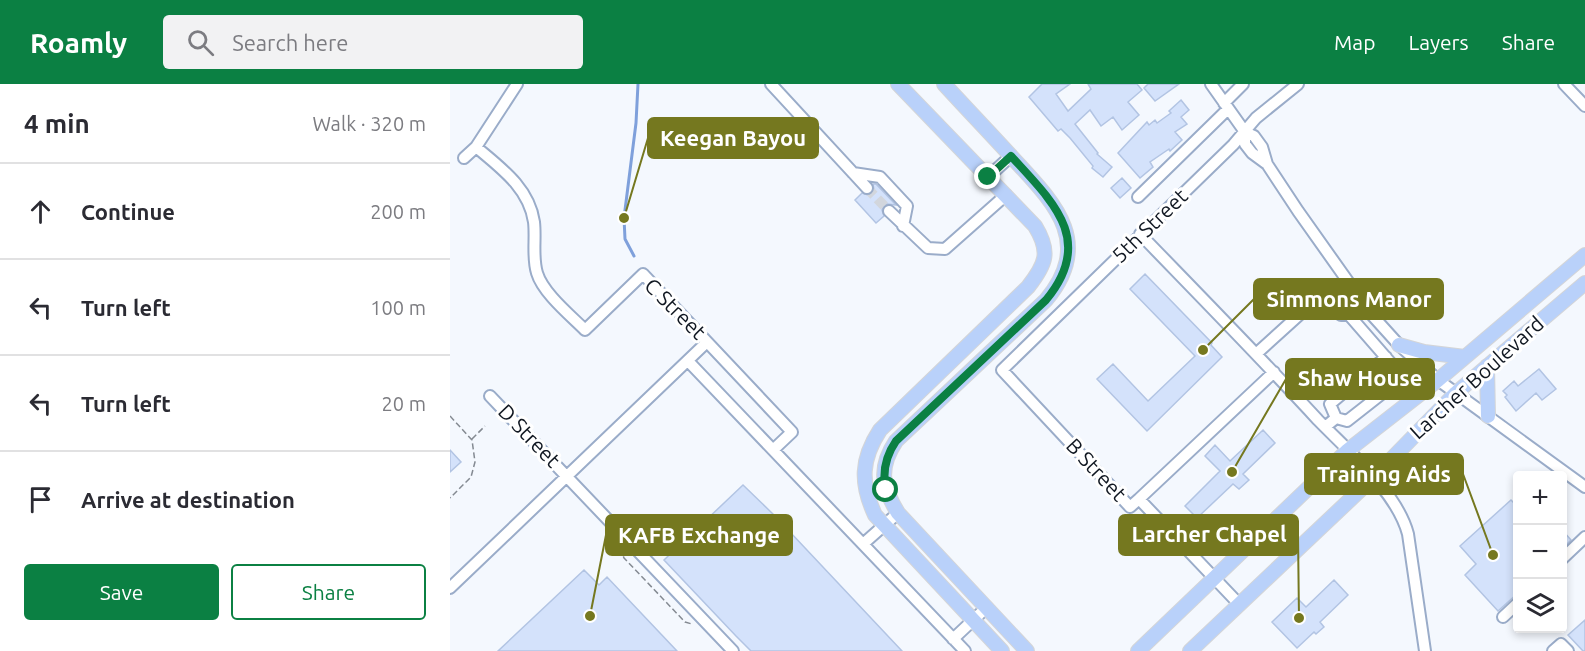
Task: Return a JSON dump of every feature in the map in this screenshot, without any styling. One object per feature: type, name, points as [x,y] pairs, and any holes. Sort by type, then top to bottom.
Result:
[{"type":"main road","points":[[898,84],[1006,195],[1038,231],[1045,249],[1045,259],[1028,287],[888,420],[872,443],[867,456],[864,484],[867,498],[884,526],[1002,651]]},
{"type":"main road","points":[[944,84],[1046,194],[1062,219],[1068,246],[1064,272],[1054,290],[896,441],[889,451],[884,480],[886,490],[898,513],[1027,651]]},
{"type":"main road","name":"Larcher Boulevard","points":[[1138,651],[1347,451],[1438,380],[1585,255]]},
{"type":"main road","name":"Larcher Boulevard","points":[[1191,651],[1372,478],[1456,393],[1585,283]]},
{"type":"main road","points":[[1515,314],[1529,330]]},
{"type":"main road","points":[[1399,345],[1424,352],[1465,357]]},
{"type":"main road","points":[[1487,366],[1488,416]]},
{"type":"street","points":[[464,158],[476,147],[517,84]]},
{"type":"street","points":[[771,84],[867,188]]},
{"type":"street","points":[[1211,84],[1245,132],[1254,136],[1262,147],[1267,164],[1343,276],[1371,314],[1399,345],[1438,380],[1585,487]]},
{"type":"street","points":[[1138,197],[1229,110],[1243,84]]},
{"type":"street","name":"5th Street","points":[[1002,370],[1270,105],[1298,84]]},
{"type":"street","points":[[1564,84],[1585,105]]},
{"type":"street","name":"C Street","points":[[476,147],[520,187],[530,203],[534,224],[537,273],[542,285],[585,330],[643,274],[792,432],[773,450]]},
{"type":"street","points":[[988,177],[1011,156]]},
{"type":"street","points":[[853,173],[880,177],[907,206],[903,226]]},
{"type":"street","points":[[889,211],[928,248],[945,249],[1006,195]]},
{"type":"street","points":[[1140,234],[1274,372],[1389,496],[1404,521],[1414,564],[1425,651]]},
{"type":"street","points":[[1256,354],[1320,296],[1341,315],[1349,315],[1404,377],[1347,421],[1336,418]]},
{"type":"street","points":[[450,588],[707,342]]},
{"type":"street","points":[[1336,418],[1330,404],[1386,357]]},
{"type":"street","points":[[688,361],[965,651]]},
{"type":"street","name":"B Street","points":[[1002,370],[1130,507],[1139,498],[1239,604]]},
{"type":"street","points":[[1139,498],[1274,372]]},
{"type":"street","name":"D Street","points":[[490,396],[733,651]]},
{"type":"street","points":[[1325,427],[1336,418]]},
{"type":"street","points":[[863,544],[898,513]]},
{"type":"street","points":[[1567,555],[1585,537]]},
{"type":"street","points":[[953,639],[986,608]]},
{"type":"street","points":[[1503,617],[1513,608]]},
{"type":"street","points":[[1553,651],[1561,644],[1568,651]]},
{"type":"path","points":[[450,416],[472,440],[475,462],[471,477],[450,498]]},
{"type":"path","points":[[472,440],[485,426]]},
{"type":"path","points":[[620,546],[624,558],[685,622],[696,626]]},
{"type":"building","points":[[1042,84],[1070,84],[1056,94],[1068,111],[1091,89],[1088,84],[1137,84],[1142,90],[1128,102],[1139,115],[1122,130],[1113,117],[1101,126],[1090,110],[1075,124],[1097,154],[1112,167],[1103,177],[1092,168],[1093,166],[1070,138],[1061,129],[1058,131],[1029,97]]},
{"type":"building","points":[[1148,84],[1179,84],[1155,101],[1144,88]]},
{"type":"building","points":[[1181,100],[1189,110],[1181,117],[1187,124],[1175,132],[1182,140],[1170,151],[1169,149],[1150,162],[1153,167],[1140,178],[1118,153],[1147,122],[1149,125],[1155,120],[1157,123],[1171,113],[1169,111]]},
{"type":"building","points":[[1122,178],[1131,188],[1120,198],[1111,188]]},
{"type":"building","points":[[873,184],[876,184],[896,205],[884,205],[882,210],[884,216],[876,223],[855,200],[862,193],[868,195],[872,193]]},
{"type":"building","points":[[1145,274],[1212,343],[1211,345],[1222,357],[1147,431],[1097,379],[1113,364],[1148,401],[1195,356],[1130,289]]},
{"type":"building","points":[[1539,369],[1556,389],[1542,400],[1536,393],[1516,411],[1503,391],[1514,381],[1518,386]]},
{"type":"building","points":[[1263,430],[1275,443],[1243,474],[1249,480],[1239,489],[1233,484],[1197,518],[1185,506],[1220,471],[1205,456],[1215,445],[1230,461]]},
{"type":"building","points":[[450,450],[461,462],[450,472]]},
{"type":"building","points":[[743,485],[902,651],[751,651],[736,636],[664,560]]},
{"type":"building","points":[[1511,500],[1513,502],[1513,598],[1498,611],[1465,575],[1476,564],[1460,546]]},
{"type":"building","points":[[584,570],[599,585],[607,577],[677,651],[498,651]]},
{"type":"building","points":[[1334,580],[1348,595],[1320,622],[1324,627],[1316,634],[1314,632],[1297,648],[1272,622],[1297,598],[1306,607]]},
{"type":"building","points":[[1585,620],[1585,651],[1583,651],[1568,635]]},
{"type":"waterway","points":[[634,256],[625,239],[624,218],[636,123],[638,84]]},
{"type":"tunnel","points":[[867,188],[889,211]]},
{"type":"place","name":"Keegan Bayou","points":[[624,218]]},
{"type":"place","name":"Simmons Manor","points":[[1203,350]]},
{"type":"place","name":"Shaw House","points":[[1232,472]]},
{"type":"place","name":"Training Aids","points":[[1493,555]]},
{"type":"place","name":"KAFB Exchange","points":[[590,616]]},
{"type":"place","name":"Larcher Chapel","points":[[1299,618]]},
{"type":"route","points":[[886,490],[885,462],[889,451],[903,432],[1046,300],[1064,272],[1068,246],[1066,233],[1062,219],[1046,194],[1011,156],[988,177]]}]
